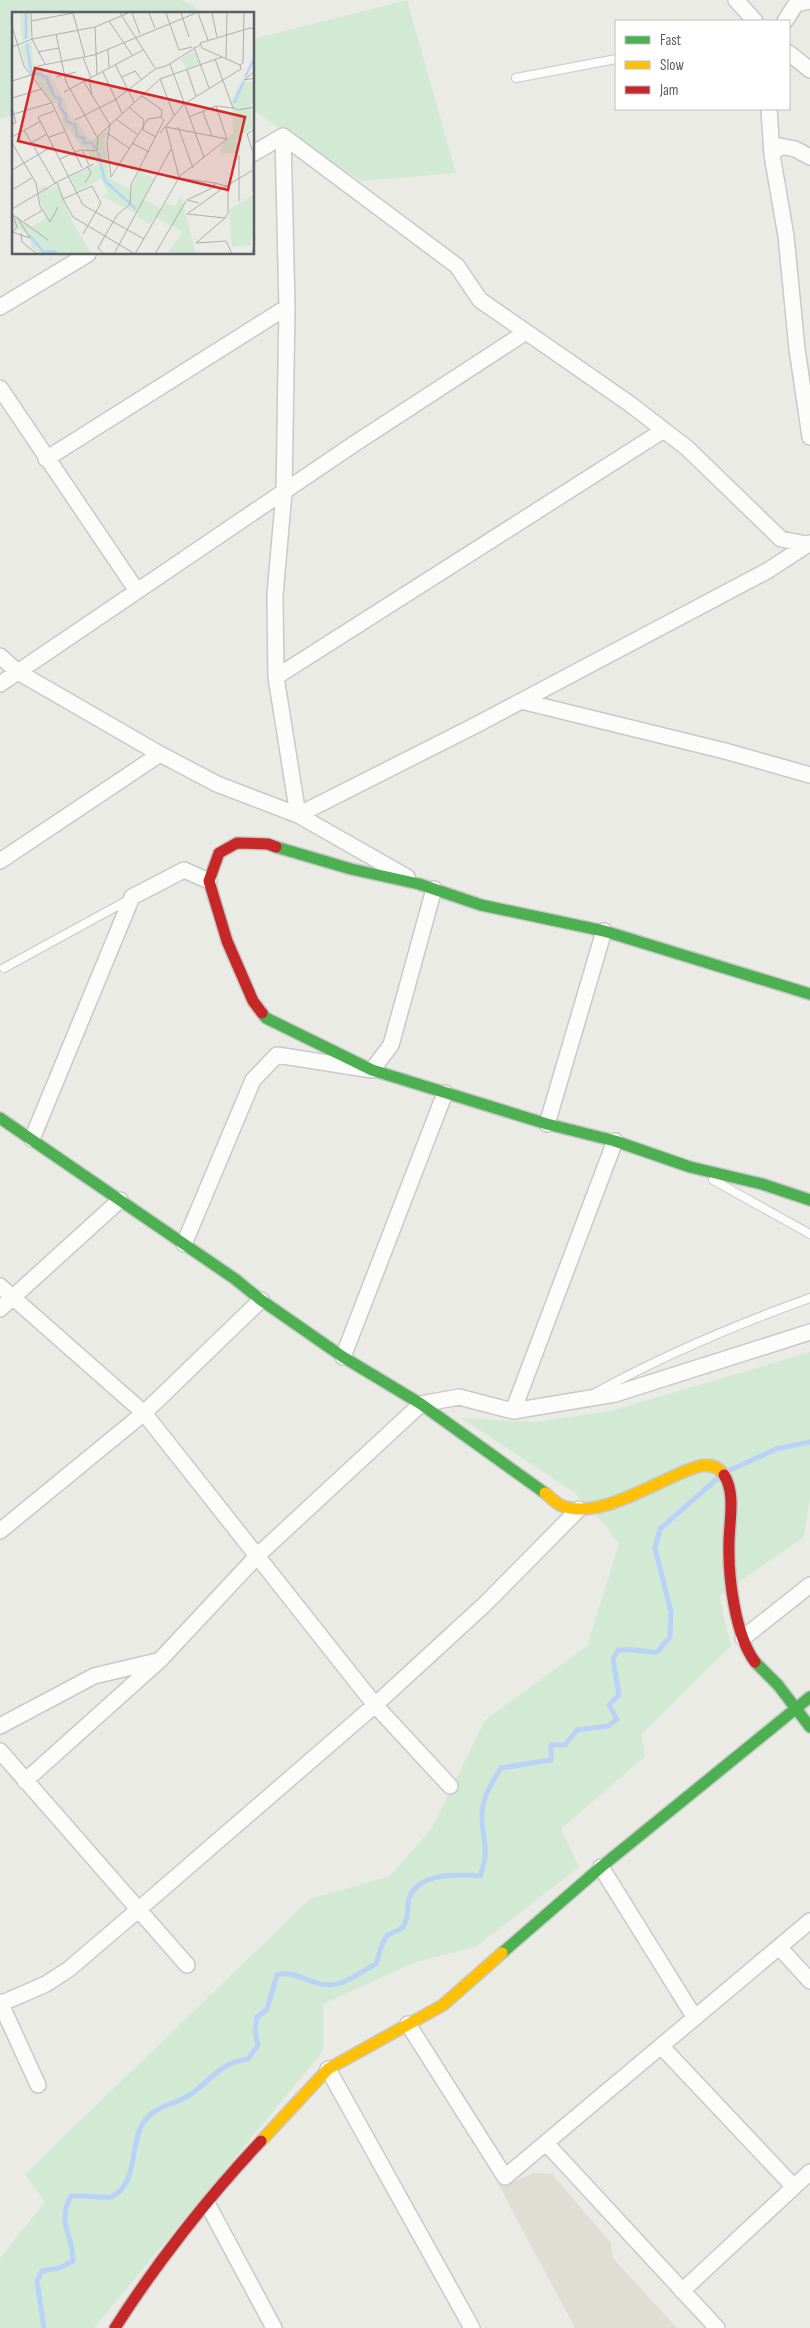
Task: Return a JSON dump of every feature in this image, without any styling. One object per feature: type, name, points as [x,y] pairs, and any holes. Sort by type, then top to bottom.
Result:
[{"type":"street","points":[[736,0],[754,20]]},
{"type":"street","points":[[786,20],[796,4],[810,0]]},
{"type":"street","points":[[790,55],[810,70]]},
{"type":"street","points":[[769,110],[772,155],[786,236],[796,349],[810,437]]},
{"type":"street","points":[[255,153],[283,136]]},
{"type":"street","points":[[283,136],[287,307],[284,492],[275,595],[276,677],[298,815]]},
{"type":"street","points":[[283,136],[457,266],[480,300],[687,448],[781,539],[810,544]]},
{"type":"street","points":[[772,155],[780,146],[794,149],[810,157]]},
{"type":"street","points":[[0,308],[86,255]]},
{"type":"street","points":[[46,459],[287,307]]},
{"type":"street","points":[[0,684],[284,492],[526,332]]},
{"type":"street","points":[[0,388],[46,459],[137,591]]},
{"type":"street","points":[[276,677],[664,430]]},
{"type":"street","points":[[298,815],[521,701],[767,571],[810,544]]},
{"type":"street","points":[[0,656],[18,672],[160,754],[217,784],[298,815],[419,884]]},
{"type":"street","points":[[521,701],[725,751],[810,775]]},
{"type":"street","points":[[0,861],[160,754]]},
{"type":"street","points":[[372,1070],[266,1018],[253,1001],[227,941],[209,881],[220,853],[237,843],[268,844],[350,869],[419,884],[481,905],[604,931],[810,994]]},
{"type":"street","points":[[32,1139],[132,898],[184,870],[209,881]]},
{"type":"street","points":[[372,1070],[391,1045],[434,889]]},
{"type":"street","points":[[548,1124],[604,931]]},
{"type":"street","points":[[184,1244],[253,1080],[277,1055],[372,1070],[548,1124],[615,1141],[690,1167],[762,1184],[810,1200]]},
{"type":"street","points":[[343,1358],[445,1093]]},
{"type":"street","points":[[0,1118],[235,1279],[261,1300],[343,1358],[422,1404],[561,1505],[579,1509],[598,1507],[618,1501],[696,1467],[711,1465],[723,1471],[730,1490],[728,1550],[743,1638],[754,1660],[773,1678],[810,1728]]},
{"type":"street","points":[[513,1411],[615,1141]]},
{"type":"street","points":[[0,1309],[120,1200]]},
{"type":"street","points":[[0,1286],[144,1413],[375,1705],[450,1786]]},
{"type":"street","points":[[0,1531],[144,1413],[261,1300]]},
{"type":"street","points":[[25,1781],[160,1660],[258,1556],[422,1404],[460,1397],[513,1411],[615,1394],[810,1332]]},
{"type":"street","points":[[38,2085],[0,2003],[46,1984],[69,1969],[375,1705],[484,1605],[579,1509]]},
{"type":"street","points":[[743,1638],[810,1585]]},
{"type":"street","points":[[0,1726],[94,1676],[160,1660]]},
{"type":"street","points":[[115,2328],[138,2292],[239,2164],[328,2070],[443,2005],[601,1867],[810,1697]]},
{"type":"street","points":[[0,1751],[187,1966]]},
{"type":"street","points":[[601,1867],[695,2018]]},
{"type":"street","points":[[408,2024],[505,2177],[810,1921]]},
{"type":"street","points":[[778,1947],[810,1981]]},
{"type":"street","points":[[662,2046],[794,2186]]},
{"type":"street","points":[[328,2070],[472,2328]]},
{"type":"street","points":[[546,2142],[717,2328]]},
{"type":"street","points":[[682,2291],[810,2172]]},
{"type":"street","points":[[208,2205],[274,2328]]},
{"type":"lane","points":[[516,78],[615,59]]},
{"type":"lane","points":[[4,968],[132,898]]},
{"type":"lane","points":[[690,1167],[810,1234]]},
{"type":"lane","points":[[582,1400],[644,1366],[728,1328],[810,1298]]},
{"type":"shaded area","points":[[533,2173],[552,2174],[611,2243],[612,2257],[677,2328],[575,2328],[497,2182],[509,2184]]},
{"type":"green space","points":[[0,0],[182,0],[203,12],[12,12],[12,116],[0,119]]},
{"type":"green space","points":[[407,0],[456,173],[361,181],[255,112],[255,39]]},
{"type":"green space","points":[[810,1352],[810,1496],[804,1537],[719,1596],[731,1646],[641,1734],[645,1756],[561,1829],[579,1867],[477,1946],[416,1962],[323,2004],[323,2051],[94,2328],[0,2328],[0,2258],[45,2202],[25,2174],[310,1899],[390,1876],[432,1828],[485,1720],[587,1646],[619,1544],[604,1524],[574,1492],[461,1418],[534,1422],[611,1411]]},
{"type":"waterway","points":[[726,1472],[776,1449],[810,1442]]},
{"type":"waterway","points":[[44,2328],[37,2281],[42,2271],[59,2268],[73,2261],[65,2222],[65,2214],[71,2196],[110,2197],[121,2190],[130,2172],[139,2131],[148,2117],[160,2108],[188,2096],[224,2067],[248,2059],[258,2045],[255,2031],[257,2017],[267,2009],[277,1975],[291,1974],[323,1985],[330,1985],[348,1980],[376,1964],[386,1938],[402,1928],[407,1917],[409,1898],[422,1883],[440,1876],[480,1876],[485,1860],[482,1819],[483,1805],[490,1786],[501,1768],[551,1760],[551,1745],[565,1745],[577,1730],[608,1726],[617,1719],[609,1705],[619,1695],[613,1659],[618,1650],[628,1649],[657,1652],[670,1637],[671,1612],[655,1548],[660,1529],[719,1477]]},
{"type":"traffic: fast","points":[[276,847],[351,869],[419,884],[481,905],[604,931],[810,994]]},
{"type":"traffic: fast","points":[[262,1013],[266,1018],[372,1070],[547,1124],[615,1141],[690,1167],[762,1184],[810,1200]]},
{"type":"traffic: fast","points":[[0,1118],[235,1279],[261,1300],[343,1357],[421,1404],[545,1493]]},
{"type":"traffic: fast","points":[[755,1662],[778,1685],[810,1727]]},
{"type":"traffic: fast","points":[[502,1953],[601,1867],[810,1697]]},
{"type":"traffic: slow","points":[[545,1493],[560,1505],[576,1509],[593,1508],[631,1496],[700,1466],[714,1466],[724,1475]]},
{"type":"traffic: slow","points":[[261,2141],[328,2069],[443,2005],[502,1953]]},
{"type":"traffic: jam","points":[[262,1013],[253,1001],[227,941],[209,881],[219,853],[237,843],[268,844],[276,847]]},
{"type":"traffic: jam","points":[[724,1475],[728,1482],[731,1499],[729,1557],[734,1605],[742,1637],[755,1662]]},
{"type":"traffic: jam","points":[[115,2328],[147,2280],[183,2232],[261,2141]]}]
